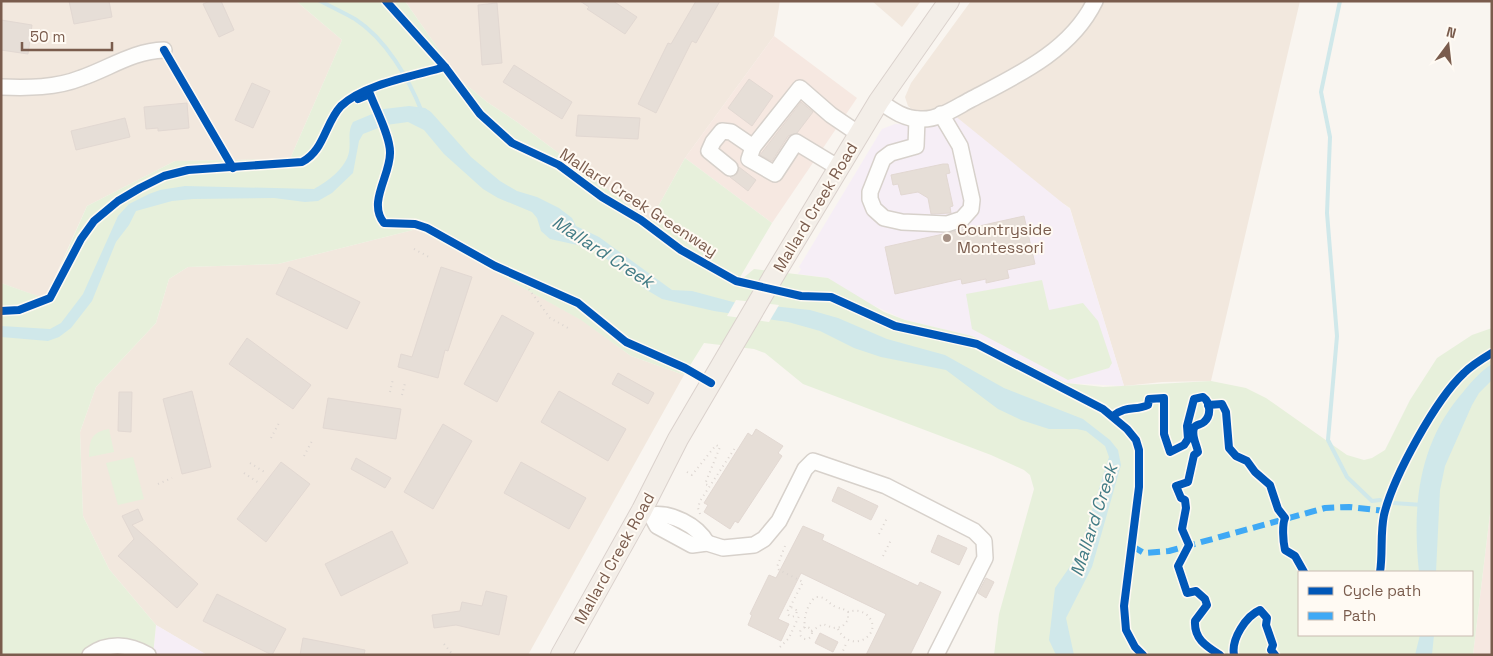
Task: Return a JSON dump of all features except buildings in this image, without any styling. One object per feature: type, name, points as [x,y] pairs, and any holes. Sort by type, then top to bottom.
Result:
[{"type":"main road","name":"Mallard Creek Road","points":[[561,655],[646,512],[678,439],[732,346],[879,101],[949,1]]},
{"type":"street","points":[[879,101],[901,115],[917,119],[941,114],[1016,77],[1046,56],[1075,29],[1095,1]]},
{"type":"street","points":[[1,87],[54,85],[80,79],[135,54],[164,50]]},
{"type":"street","points":[[839,168],[796,142],[776,174],[749,159],[753,147],[800,88],[831,115],[859,134]]},
{"type":"street","points":[[917,119],[916,146],[888,154],[881,161],[870,199],[874,209],[884,218],[902,222],[947,224],[956,222],[966,216],[972,206],[972,200],[960,146],[941,114]]},
{"type":"street","points":[[730,168],[709,151],[713,142],[722,131],[731,132],[753,147]]},
{"type":"street","points":[[955,136],[963,138],[972,145]]},
{"type":"street","points":[[646,512],[664,513],[679,520],[701,532],[707,543],[724,548],[754,546],[764,539],[779,521],[806,470],[813,461],[886,486],[974,531],[984,541],[985,558],[936,655]]},
{"type":"street","points":[[90,655],[106,647],[122,645],[148,655]]},
{"type":"path","points":[[367,95],[382,85]]},
{"type":"path","points":[[414,249],[429,257]]},
{"type":"path","points":[[517,276],[536,283]]},
{"type":"path","points":[[517,276],[550,318],[568,328]]},
{"type":"path","points":[[390,392],[393,379]]},
{"type":"path","points":[[402,395],[405,383]]},
{"type":"path","points":[[271,438],[280,420]]},
{"type":"path","points":[[304,456],[313,439]]},
{"type":"path","points":[[687,472],[692,475],[716,445],[720,447],[705,484],[710,486]]},
{"type":"path","points":[[703,518],[698,508],[735,448]]},
{"type":"path","points":[[250,463],[266,473]]},
{"type":"path","points":[[244,473],[259,483]]},
{"type":"path","points":[[158,484],[172,478]]},
{"type":"path","points":[[879,534],[887,518]]},
{"type":"path","points":[[883,556],[892,540]]},
{"type":"path","points":[[785,546],[777,566],[779,570],[803,582],[789,609],[790,616],[798,615],[804,618]]},
{"type":"path","points":[[811,631],[810,638],[803,638],[801,631],[805,628],[804,618],[810,603],[816,597],[827,599],[833,606],[844,608],[848,612],[863,613],[872,625],[870,636],[862,643],[847,642]]},
{"type":"path","points":[[780,648],[789,638],[798,615],[795,608],[789,609]]},
{"type":"path","points":[[838,629],[846,625],[848,612]]},
{"type":"path","points":[[811,631],[823,624],[838,629],[847,642]]},
{"type":"path","points":[[805,628],[811,631]]},
{"type":"path","points":[[841,655],[847,642]]},
{"type":"path","points":[[444,644],[453,655]]},
{"type":"shaded area","points":[[1,1],[296,1],[342,40],[290,159],[175,161],[87,206],[45,299],[1,283]]},
{"type":"shaded area","points":[[405,1],[780,1],[774,36],[685,158],[650,221],[517,122],[487,102],[459,79]]},
{"type":"shaded area","points":[[872,1],[921,1],[902,27]]},
{"type":"shaded area","points":[[971,1],[1300,1],[1211,381],[1162,382],[1124,386],[1070,208],[925,114],[915,112],[908,106],[905,97],[911,83]]},
{"type":"shaded area","points":[[774,36],[857,98],[772,223],[685,158]]},
{"type":"shaded area","name":"Countryside Montessori","points":[[954,115],[1070,209],[1124,386],[1065,383],[972,336],[905,320],[864,301],[828,278],[798,274],[801,269],[799,267],[882,129],[895,124],[925,125]]},
{"type":"shaded area","points":[[417,229],[582,320],[631,356],[684,375],[528,655],[207,655],[156,625],[109,569],[83,516],[80,432],[96,387],[156,323],[169,279],[188,267],[278,264]]},
{"type":"shaded area","points":[[1492,497],[1492,655],[1473,655]]},
{"type":"shaded area","points":[[156,625],[207,655],[153,655]]},
{"type":"green space","points":[[296,1],[405,1],[459,79],[487,102],[517,122],[650,221],[685,158],[772,223],[736,284],[754,269],[828,278],[884,312],[905,320],[972,336],[1066,383],[1103,387],[1211,381],[1246,388],[1266,398],[1347,455],[1364,460],[1372,458],[1385,450],[1410,400],[1437,358],[1472,335],[1492,328],[1492,497],[1473,655],[994,655],[999,614],[1034,489],[1030,475],[1024,470],[991,455],[803,384],[765,353],[754,349],[704,343],[684,375],[631,356],[581,320],[417,229],[278,264],[188,267],[169,279],[156,323],[96,387],[80,432],[83,516],[109,569],[156,625],[153,655],[1,655],[1,283],[46,299],[87,206],[175,161],[290,159],[342,40]]},
{"type":"green space","points":[[1042,280],[1049,310],[1083,303],[1098,321],[1112,363],[1109,368],[1068,380],[972,329],[966,294]]},
{"type":"green space","points":[[109,429],[114,452],[89,457],[91,441],[95,434]]},
{"type":"green space","points":[[133,457],[144,499],[118,505],[106,463]]},
{"type":"water","name":"Mallard Creek","points":[[409,106],[425,108],[431,112],[471,157],[500,181],[517,191],[537,197],[559,208],[572,218],[576,226],[599,237],[672,290],[692,291],[733,302],[810,310],[838,318],[887,339],[945,355],[1004,388],[1083,419],[1110,440],[1118,450],[1121,465],[1092,567],[1066,618],[1074,655],[1056,655],[1049,640],[1055,588],[1078,555],[1109,457],[1105,446],[1086,431],[1077,429],[1049,429],[1021,420],[998,409],[946,370],[881,357],[854,348],[820,331],[788,322],[714,311],[662,299],[645,289],[628,274],[591,248],[550,239],[541,231],[537,218],[532,212],[498,198],[483,189],[444,154],[424,130],[408,122],[386,125],[363,134],[359,141],[353,173],[332,193],[318,201],[305,202],[274,198],[193,199],[172,201],[136,211],[129,225],[116,242],[92,301],[71,328],[59,337],[48,341],[1,337],[1,326],[50,329],[61,323],[83,294],[118,216],[129,204],[160,190],[185,186],[314,189],[325,183],[344,164],[349,152],[350,133],[353,122],[384,109]]},
{"type":"water","points":[[1492,364],[1492,380],[1479,393],[1472,405],[1445,466],[1440,490],[1436,571],[1419,571],[1417,547],[1418,499],[1428,454],[1437,432],[1449,411],[1473,380]]},
{"type":"water","points":[[1420,636],[1434,636],[1432,655],[1415,655]]},
{"type":"pier","points":[[736,300],[779,305],[769,322],[727,316]]},
{"type":"waterway","points":[[320,1],[355,19],[377,37],[403,73],[422,112]]},
{"type":"waterway","points":[[1340,1],[1321,92],[1330,137],[1327,213],[1337,336],[1328,440],[1347,477],[1372,501],[1380,500]]},
{"type":"waterway","points":[[1393,503],[1423,505]]},
{"type":"marked path","points":[[1132,546],[1144,553],[1169,551],[1325,508],[1349,507],[1386,511]]},
{"type":"cycle path","points":[[386,1],[445,67]]},
{"type":"cycle path","points":[[164,50],[233,168]]},
{"type":"cycle path","name":"Mallard Creek Greenway","points":[[1,311],[19,310],[50,298],[81,239],[94,221],[118,201],[140,188],[164,176],[188,170],[302,162],[315,151],[331,120],[341,106],[351,98],[376,86],[445,67],[480,114],[512,143],[559,165],[602,197],[641,220],[681,250],[736,281],[801,296],[831,297],[895,326],[977,344],[1103,409],[1127,429],[1136,440],[1139,450],[1139,487],[1124,606],[1126,630],[1135,647],[1143,655]]},
{"type":"cycle path","points":[[358,99],[370,94],[389,146],[389,161],[378,206],[379,215],[384,223],[415,224],[427,228],[495,266],[578,303],[626,342],[685,368],[711,383]]},
{"type":"cycle path","points":[[1380,571],[1384,515],[1396,480],[1406,460],[1429,419],[1453,385],[1470,367],[1492,353]]},
{"type":"cycle path","points":[[1113,416],[1122,410],[1148,405],[1149,399],[1164,398],[1164,434],[1170,452],[1184,445],[1188,439],[1187,426],[1194,399],[1203,397],[1207,402],[1209,409],[1207,419],[1196,426],[1193,431],[1198,452],[1194,455],[1188,482],[1176,486],[1181,498],[1185,500],[1186,508],[1182,529],[1189,545],[1178,566],[1187,593],[1196,591],[1205,599],[1207,605],[1195,621],[1197,633],[1206,645],[1220,655]]},
{"type":"cycle path","points":[[1208,405],[1222,404],[1226,412],[1229,448],[1236,456],[1247,461],[1255,472],[1270,485],[1278,509],[1285,518],[1283,525],[1285,550],[1295,556],[1303,571]]},
{"type":"cycle path","points":[[1234,655],[1237,635],[1250,617],[1260,610],[1267,618],[1266,625],[1273,645],[1271,650],[1275,655]]},
{"type":"place","name":"Countryside Montessori","points":[[947,238]]}]
